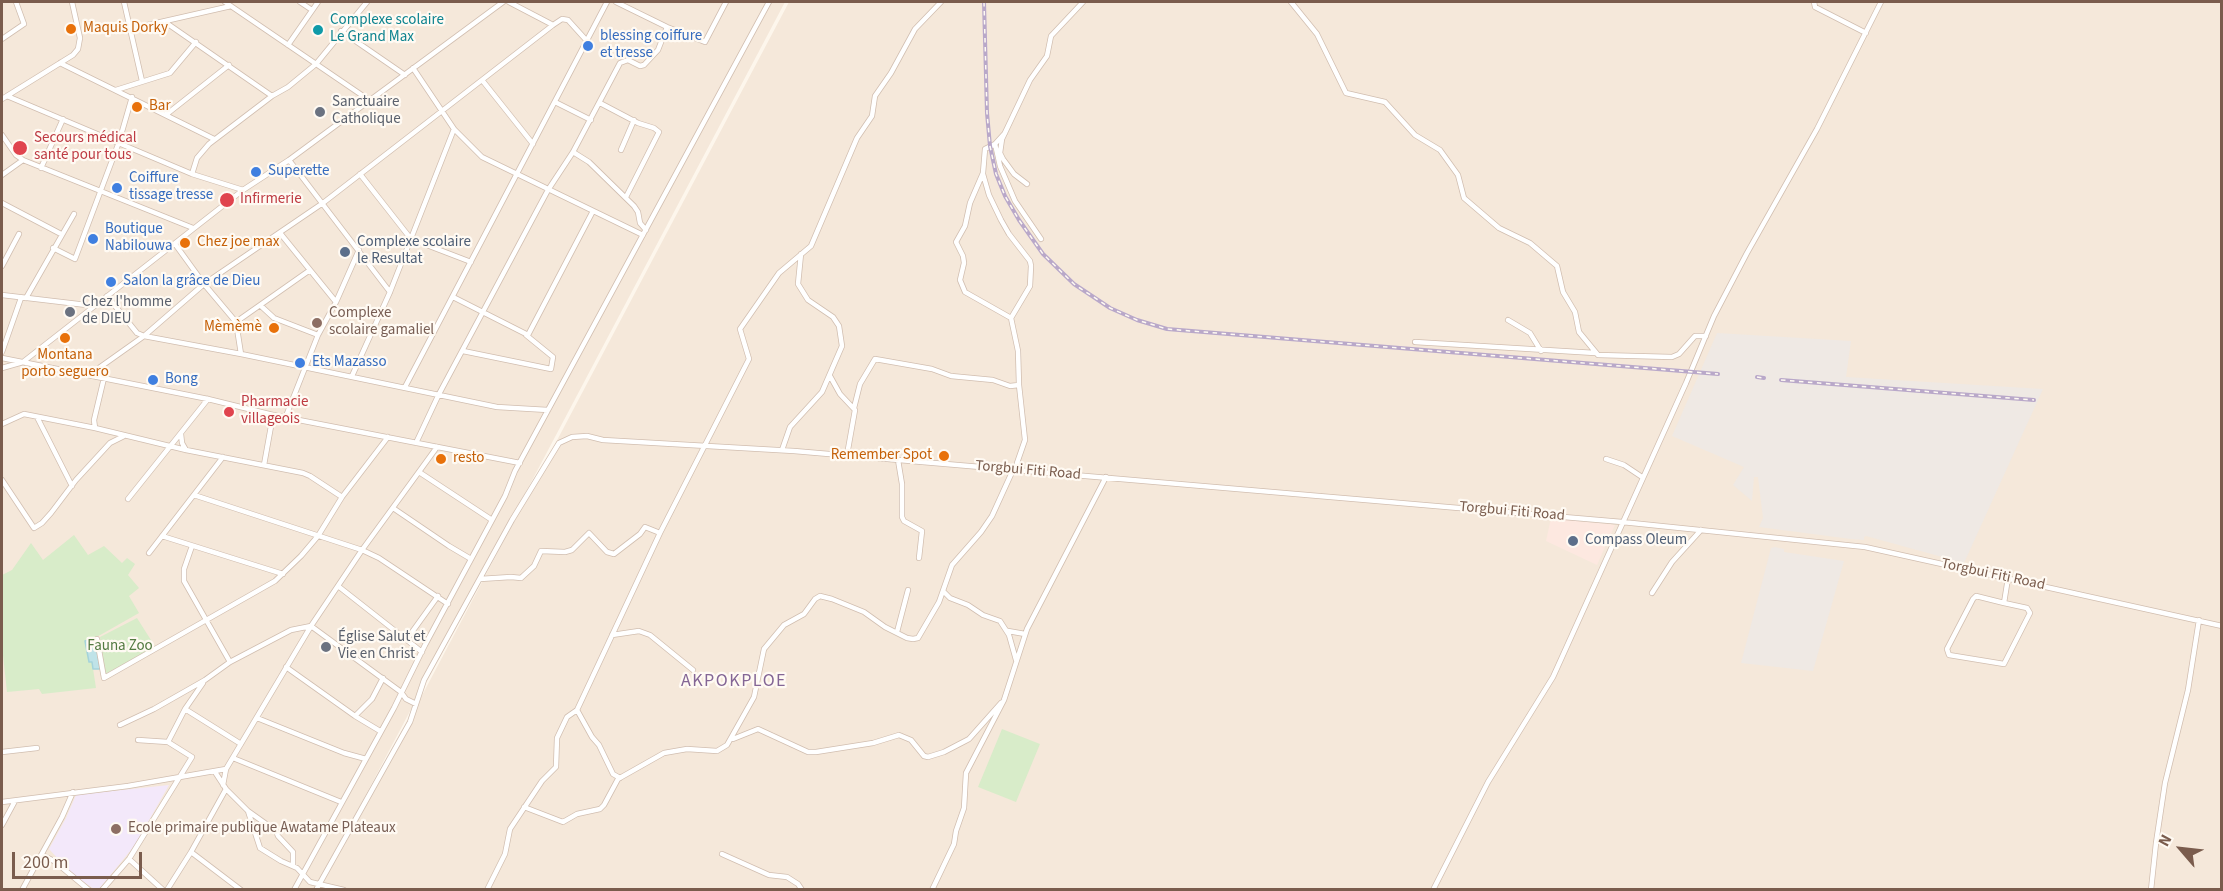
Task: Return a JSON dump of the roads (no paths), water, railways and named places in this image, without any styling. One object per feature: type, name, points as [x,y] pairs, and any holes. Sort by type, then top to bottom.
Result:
[{"type":"street","points":[[2,39],[24,24],[16,2]]},
{"type":"street","points":[[4,98],[73,56],[78,49],[80,38],[72,2]]},
{"type":"street","points":[[124,2],[142,81]]},
{"type":"street","points":[[225,2],[369,100]]},
{"type":"street","points":[[300,2],[312,10]]},
{"type":"street","points":[[288,45],[318,2]]},
{"type":"street","points":[[192,174],[197,158],[214,139],[272,96],[288,87],[316,64],[364,2]]},
{"type":"street","points":[[2,368],[22,362],[243,190],[289,160],[503,2]]},
{"type":"street","points":[[510,2],[553,25]]},
{"type":"street","points":[[405,387],[607,2]]},
{"type":"street","points":[[616,2],[667,27],[705,42],[726,2]]},
{"type":"street","points":[[627,7],[630,2]]},
{"type":"street","points":[[294,890],[366,759],[548,410],[770,2]]},
{"type":"street","points":[[487,890],[505,854],[510,829],[542,781],[556,767],[557,738],[567,717],[577,710],[660,533],[749,359],[740,329],[779,273],[811,246],[857,138],[872,116],[875,96],[891,73],[915,29],[941,2]]},
{"type":"street","points":[[1027,183],[1014,174],[1000,153],[1005,133],[1024,90],[1047,56],[1051,36],[1083,2]]},
{"type":"street","points":[[1291,2],[1317,34],[1346,93],[1385,102],[1415,135],[1440,150],[1458,175],[1464,198],[1499,228],[1530,243],[1557,266],[1563,292],[1575,312],[1579,332],[1597,354]]},
{"type":"street","points":[[1814,2],[1815,8],[1866,33]]},
{"type":"street","points":[[1433,890],[1488,782],[1553,677],[1706,336],[1747,253],[1817,129],[1881,2]]},
{"type":"street","points":[[130,29],[231,6]]},
{"type":"street","points":[[89,375],[144,336],[204,284],[323,203],[553,25],[562,19],[568,20],[587,41]]},
{"type":"street","points":[[165,22],[272,96]]},
{"type":"street","points":[[416,443],[548,189],[573,152],[620,63],[628,60],[639,66],[645,63],[658,50],[667,27]]},
{"type":"street","points":[[341,31],[405,75]]},
{"type":"street","points":[[116,90],[170,73],[196,42]]},
{"type":"street","points":[[60,63],[214,139]]},
{"type":"street","points":[[166,114],[229,65]]},
{"type":"street","points":[[413,68],[454,129],[482,157],[517,176],[644,232]]},
{"type":"street","points":[[482,80],[533,144]]},
{"type":"street","points":[[4,98],[63,119],[192,174],[243,190]]},
{"type":"street","points":[[53,248],[75,259],[119,142],[132,98]]},
{"type":"street","points":[[555,102],[591,120]]},
{"type":"street","points":[[600,103],[654,128],[659,134],[626,197]]},
{"type":"street","points":[[41,168],[63,119]]},
{"type":"street","points":[[621,150],[634,120]]},
{"type":"street","points":[[352,376],[390,292],[454,129]]},
{"type":"street","points":[[1005,133],[995,144],[985,149],[983,173],[970,203],[965,226],[956,242],[964,263],[960,280],[965,292],[1011,318]]},
{"type":"street","points":[[2,135],[22,160],[194,228]]},
{"type":"street","points":[[995,144],[1000,166],[1015,201],[1041,239]]},
{"type":"street","points":[[573,152],[589,162],[637,209],[639,222],[644,232]]},
{"type":"street","points":[[2,175],[22,160]]},
{"type":"street","points":[[289,160],[390,292]]},
{"type":"street","points":[[524,807],[563,822],[577,814],[600,809],[612,787],[620,778],[664,753],[687,749],[717,751],[728,746],[756,693],[764,649],[784,625],[804,614],[820,596],[864,612],[885,627],[907,638],[918,638],[939,603],[952,565],[992,516],[1015,470],[1025,440],[1018,351],[1011,318],[1030,286],[1031,266],[1030,261],[1001,220],[989,195],[983,173]]},
{"type":"street","points":[[360,174],[411,238],[471,262]]},
{"type":"street","points":[[2,203],[62,234]]},
{"type":"street","points":[[526,335],[593,211]]},
{"type":"street","points":[[2,352],[23,298],[74,214]]},
{"type":"street","points":[[280,233],[336,302]]},
{"type":"street","points":[[2,266],[19,234]]},
{"type":"street","points":[[175,244],[236,322],[241,354]]},
{"type":"street","points":[[286,416],[318,335],[336,302],[359,250]]},
{"type":"street","points":[[782,450],[790,427],[822,392],[840,355],[842,335],[833,317],[803,294],[798,284],[801,254]]},
{"type":"street","points":[[236,322],[310,270]]},
{"type":"street","points":[[2,295],[95,306]]},
{"type":"street","points":[[107,296],[137,333],[144,336],[497,407],[548,410]]},
{"type":"street","points":[[453,297],[526,335],[553,357],[551,369],[463,351]]},
{"type":"street","points":[[261,306],[274,318],[318,335]]},
{"type":"street","points":[[1508,320],[1530,333],[1541,351]]},
{"type":"street","points":[[1415,342],[1617,356],[1672,357],[1679,354],[1695,336],[1706,336]]},
{"type":"street","points":[[2,358],[208,399],[273,415],[520,463]]},
{"type":"street","points":[[854,408],[860,384],[875,359],[932,369],[951,376],[993,380],[1010,386],[1019,385]]},
{"type":"street","points":[[830,376],[840,394],[854,408],[856,415],[847,455]]},
{"type":"street","points":[[95,428],[94,420],[104,378]]},
{"type":"street","points":[[128,499],[208,399]]},
{"type":"street","points":[[2,424],[24,414],[95,428],[171,447],[310,476],[342,497]]},
{"type":"street","points":[[264,465],[273,415]]},
{"type":"street","points":[[37,417],[72,486]]},
{"type":"street","points":[[181,434],[186,450]]},
{"type":"street","points":[[2,480],[34,528],[42,524],[110,443],[124,436]]},
{"type":"street","name":"Torgbui Fiti Road","points":[[317,887],[410,722],[424,680],[480,579],[559,442],[572,437],[587,436],[603,440],[782,450],[1106,477],[1622,522],[1865,547],[2222,626]]},
{"type":"street","points":[[97,639],[104,678],[284,574],[318,536],[342,497],[388,437]]},
{"type":"street","points":[[168,890],[191,852],[224,787],[226,769],[310,626],[437,447]]},
{"type":"street","points":[[149,553],[223,457]]},
{"type":"street","points":[[1606,459],[1624,465],[1642,477]]},
{"type":"street","points":[[898,460],[902,484],[902,517],[922,531],[919,558]]},
{"type":"street","points":[[419,472],[492,520]]},
{"type":"street","points":[[932,890],[954,844],[964,808],[966,773],[1004,700],[1025,634],[1106,477]]},
{"type":"street","points":[[194,495],[362,550],[379,558],[448,603]]},
{"type":"street","points":[[393,508],[471,559]]},
{"type":"street","points":[[480,579],[521,578],[534,566],[541,551],[572,550],[589,533],[610,554],[614,554],[635,539],[645,526],[660,533]]},
{"type":"street","points":[[1652,593],[1672,562],[1701,530]]},
{"type":"street","points":[[162,536],[284,574]]},
{"type":"street","points":[[192,546],[184,569],[184,581],[230,662]]},
{"type":"street","points":[[2004,603],[2007,578]]},
{"type":"street","points":[[338,586],[422,652]]},
{"type":"street","points":[[897,632],[908,590]]},
{"type":"street","points":[[943,591],[950,598],[999,621],[1008,632],[1017,661]]},
{"type":"street","points":[[1976,596],[2004,603],[2027,608],[2030,613],[2004,664],[1949,655],[1947,649],[1973,598],[1976,596]]},
{"type":"street","points":[[408,639],[438,597]]},
{"type":"street","points":[[939,603],[950,598]]},
{"type":"street","points":[[2151,890],[2165,783],[2188,690],[2199,620]]},
{"type":"street","points":[[120,725],[205,680],[230,662],[291,630],[310,626],[383,678],[406,699],[416,704]]},
{"type":"street","points":[[612,635],[639,631],[650,635],[693,670]]},
{"type":"street","points":[[1008,632],[1025,634]]},
{"type":"street","points":[[286,667],[380,731]]},
{"type":"street","points":[[355,716],[372,699],[383,678]]},
{"type":"street","points":[[168,742],[185,709],[205,680]]},
{"type":"street","points":[[731,741],[758,729],[808,752],[816,752],[899,735],[911,740],[924,756],[928,757],[944,752],[969,739],[1004,700]]},
{"type":"street","points":[[185,709],[241,744]]},
{"type":"street","points":[[577,710],[599,745],[613,774],[620,778]]},
{"type":"street","points":[[257,718],[344,753],[366,759]]},
{"type":"street","points":[[102,890],[129,859],[182,778],[192,757],[168,742],[138,740]]},
{"type":"street","points":[[2,752],[37,748]]},
{"type":"street","points":[[233,758],[341,802]]},
{"type":"street","points":[[2,802],[182,778],[226,769]]},
{"type":"street","points":[[215,772],[224,787],[248,811],[276,831],[292,852],[292,865]]},
{"type":"street","points":[[22,890],[73,792]]},
{"type":"street","points":[[2,825],[15,801]]},
{"type":"street","points":[[248,811],[260,848],[292,865],[317,887],[344,890]]},
{"type":"street","points":[[191,852],[241,890]]},
{"type":"street","points":[[722,854],[769,875],[787,877],[798,884],[802,890]]},
{"type":"street","points":[[42,855],[54,861],[89,890]]},
{"type":"street","points":[[129,859],[163,890]]},
{"type":"water","points":[[95,638],[100,669],[93,669],[92,662],[89,662],[85,641]]},
{"type":"railway","points":[[984,2],[990,146],[996,174],[1005,196],[1043,254],[1074,284],[1110,308],[1137,320],[1167,329],[1718,374]]},
{"type":"railway","points":[[1757,377],[1764,378]]},
{"type":"railway","points":[[1781,380],[2034,400]]},
{"type":"place","name":"Maquis Dorky","points":[[71,29]]},
{"type":"place","name":"Complexe scolaire Le Grand Max","points":[[318,30]]},
{"type":"place","name":"blessing coiffure et tresse","points":[[588,46]]},
{"type":"place","name":"Bar","points":[[137,107]]},
{"type":"place","name":"Sanctuaire Catholique","points":[[320,112]]},
{"type":"place","name":"Secours médical santé pour tous","points":[[20,148]]},
{"type":"place","name":"Superette","points":[[256,172]]},
{"type":"place","name":"Coiffure tissage tresse","points":[[117,188]]},
{"type":"place","name":"Infirmerie","points":[[227,200]]},
{"type":"place","name":"Boutique Nabilouwa","points":[[93,239]]},
{"type":"place","name":"Chez joe max","points":[[185,243]]},
{"type":"place","name":"Complexe scolaire le Resultat","points":[[345,252]]},
{"type":"place","name":"Salon la grâce de Dieu","points":[[111,282]]},
{"type":"place","name":"Chez l'homme de DIEU","points":[[70,312]]},
{"type":"place","name":"Complexe scolaire gamaliel","points":[[317,323]]},
{"type":"place","name":"Mèmèmè","points":[[274,328]]},
{"type":"place","name":"Montana porto seguero","points":[[65,338]]},
{"type":"place","name":"Ets Mazasso","points":[[300,363]]},
{"type":"place","name":"Bong","points":[[153,380]]},
{"type":"place","name":"Pharmacie villageois","points":[[229,412]]},
{"type":"place","name":"Remember Spot","points":[[944,456]]},
{"type":"place","name":"resto","points":[[441,459]]},
{"type":"place","name":"Compass Oleum","points":[[1573,541]]},
{"type":"place","name":"Église Salut et Vie en Christ","points":[[326,647]]},
{"type":"place","name":"Ecole primaire publique Awatame Plateaux","points":[[116,829]]},
{"type":"district","name":"AKPOKPLOE","points":[[734,682]]},
{"type":"park label","name":"Fauna Zoo","points":[[120,647]]}]
